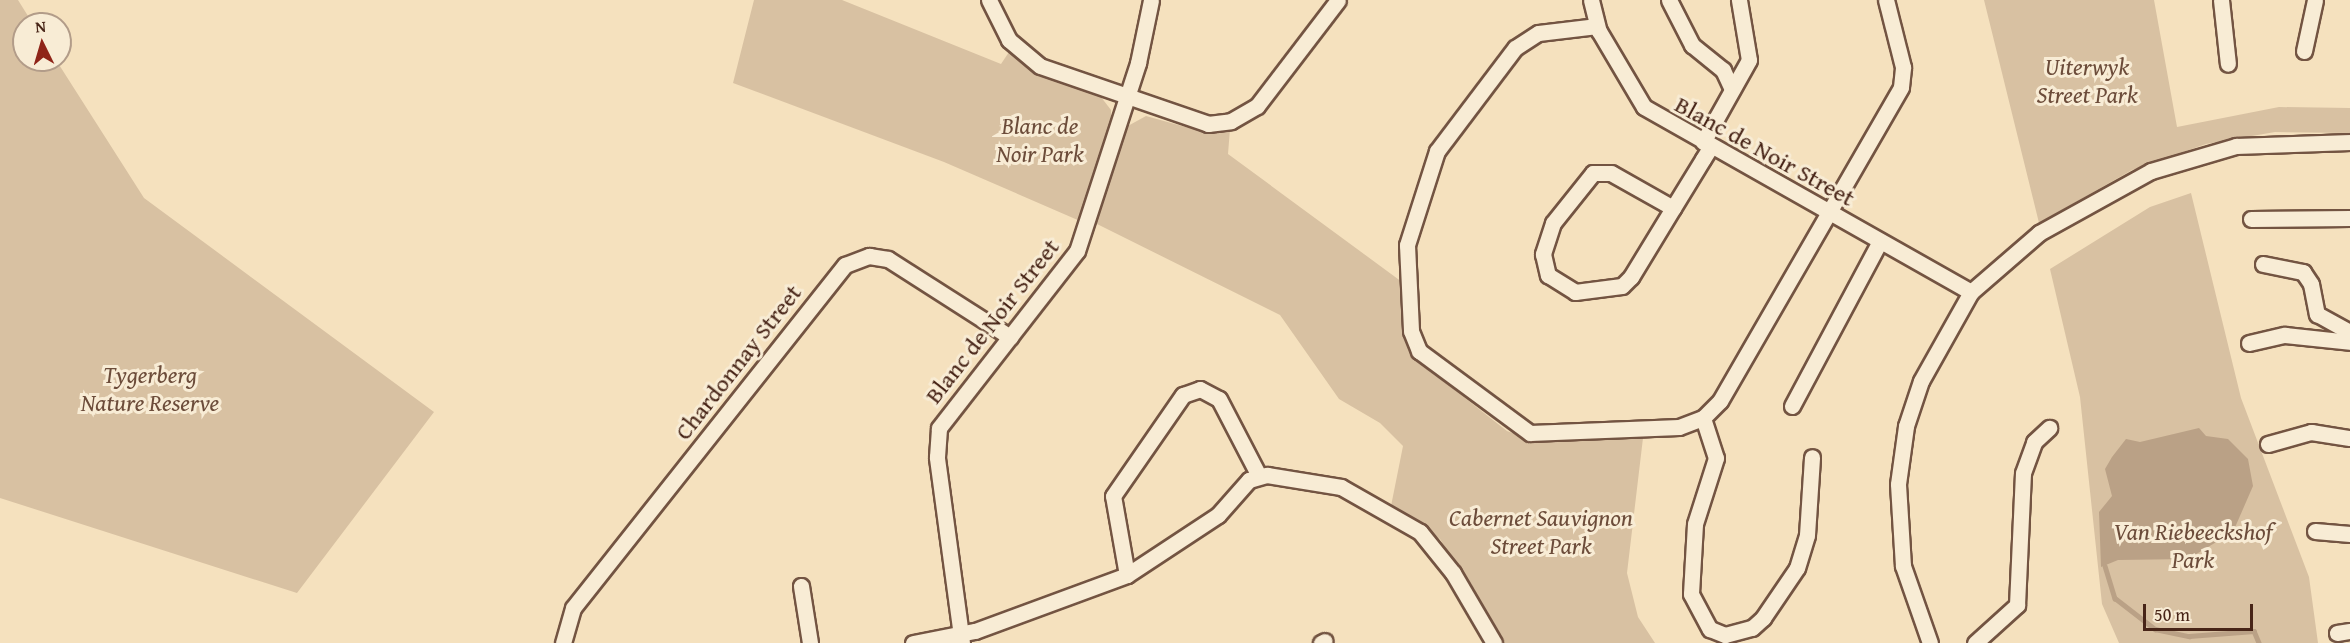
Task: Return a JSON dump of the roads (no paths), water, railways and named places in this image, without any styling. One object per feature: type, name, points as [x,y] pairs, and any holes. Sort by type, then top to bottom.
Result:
[{"type":"street","points":[[988,0],[1001,30],[1028,59],[1127,100],[1197,122],[1241,117],[1264,99],[1338,0]]},
{"type":"street","name":"Blanc de Noir Street","points":[[961,638],[937,438],[947,411],[1010,337],[1077,251],[1127,100],[1151,0]]},
{"type":"street","name":"Blanc de Noir Street","points":[[1591,0],[1596,26],[1635,99],[1707,144],[1971,292]]},
{"type":"street","points":[[1669,0],[1692,45],[1723,70],[1732,89]]},
{"type":"street","points":[[1673,208],[1611,173],[1593,173],[1552,223],[1543,254],[1548,275],[1575,292],[1622,286],[1673,208],[1751,52],[1739,0]]},
{"type":"street","points":[[1596,26],[1525,39],[1437,151],[1407,245],[1411,331],[1426,360],[1523,431],[1668,429],[1703,418],[1725,394],[1903,81],[1886,0]]},
{"type":"street","points":[[2221,0],[2228,64]]},
{"type":"street","points":[[2304,51],[2315,0]]},
{"type":"street","points":[[1930,643],[1903,566],[1898,484],[1906,426],[1920,381],[1971,292],[2039,233],[2151,171],[2236,146],[2350,142]]},
{"type":"street","points":[[2251,219],[2350,218]]},
{"type":"street","points":[[1792,406],[1831,323],[1880,241]]},
{"type":"street","name":"Chardonnay Street","points":[[563,643],[573,608],[845,265],[869,256],[888,259],[1010,337]]},
{"type":"street","points":[[2263,264],[2303,272],[2311,284],[2317,314],[2350,332]]},
{"type":"street","points":[[2249,343],[2296,335],[2350,342]]},
{"type":"street","points":[[1127,575],[1113,496],[1183,395],[1200,389],[1220,399],[1259,476]]},
{"type":"street","points":[[1703,418],[1716,458],[1695,524],[1691,594],[1710,628],[1725,635],[1738,634],[1763,618],[1797,568],[1807,535],[1812,457]]},
{"type":"street","points":[[1975,643],[2017,605],[2023,473],[2034,442],[2049,428]]},
{"type":"street","points":[[2268,444],[2311,432],[2350,438]]},
{"type":"street","points":[[913,643],[961,638],[1127,575],[1218,516],[1259,476]]},
{"type":"street","points":[[1259,476],[1341,487],[1420,532],[1454,573],[1494,643]]},
{"type":"street","points":[[2315,531],[2350,534]]},
{"type":"street","points":[[801,586],[810,643]]},
{"type":"waterway","points":[[2105,566],[2115,598],[2155,629],[2189,636],[2254,631],[2259,643]]},
{"type":"park label","name":"Uiterwyk Street Park","points":[[2087,81]]},
{"type":"park label","name":"Blanc de Noir Park","points":[[1040,140]]},
{"type":"park label","name":"Tygerberg Nature Reserve","points":[[150,389]]},
{"type":"park label","name":"Cabernet Sauvignon Street Park","points":[[1541,532]]},
{"type":"park label","name":"Van Riebeeckshof Park","points":[[2193,546]]}]
